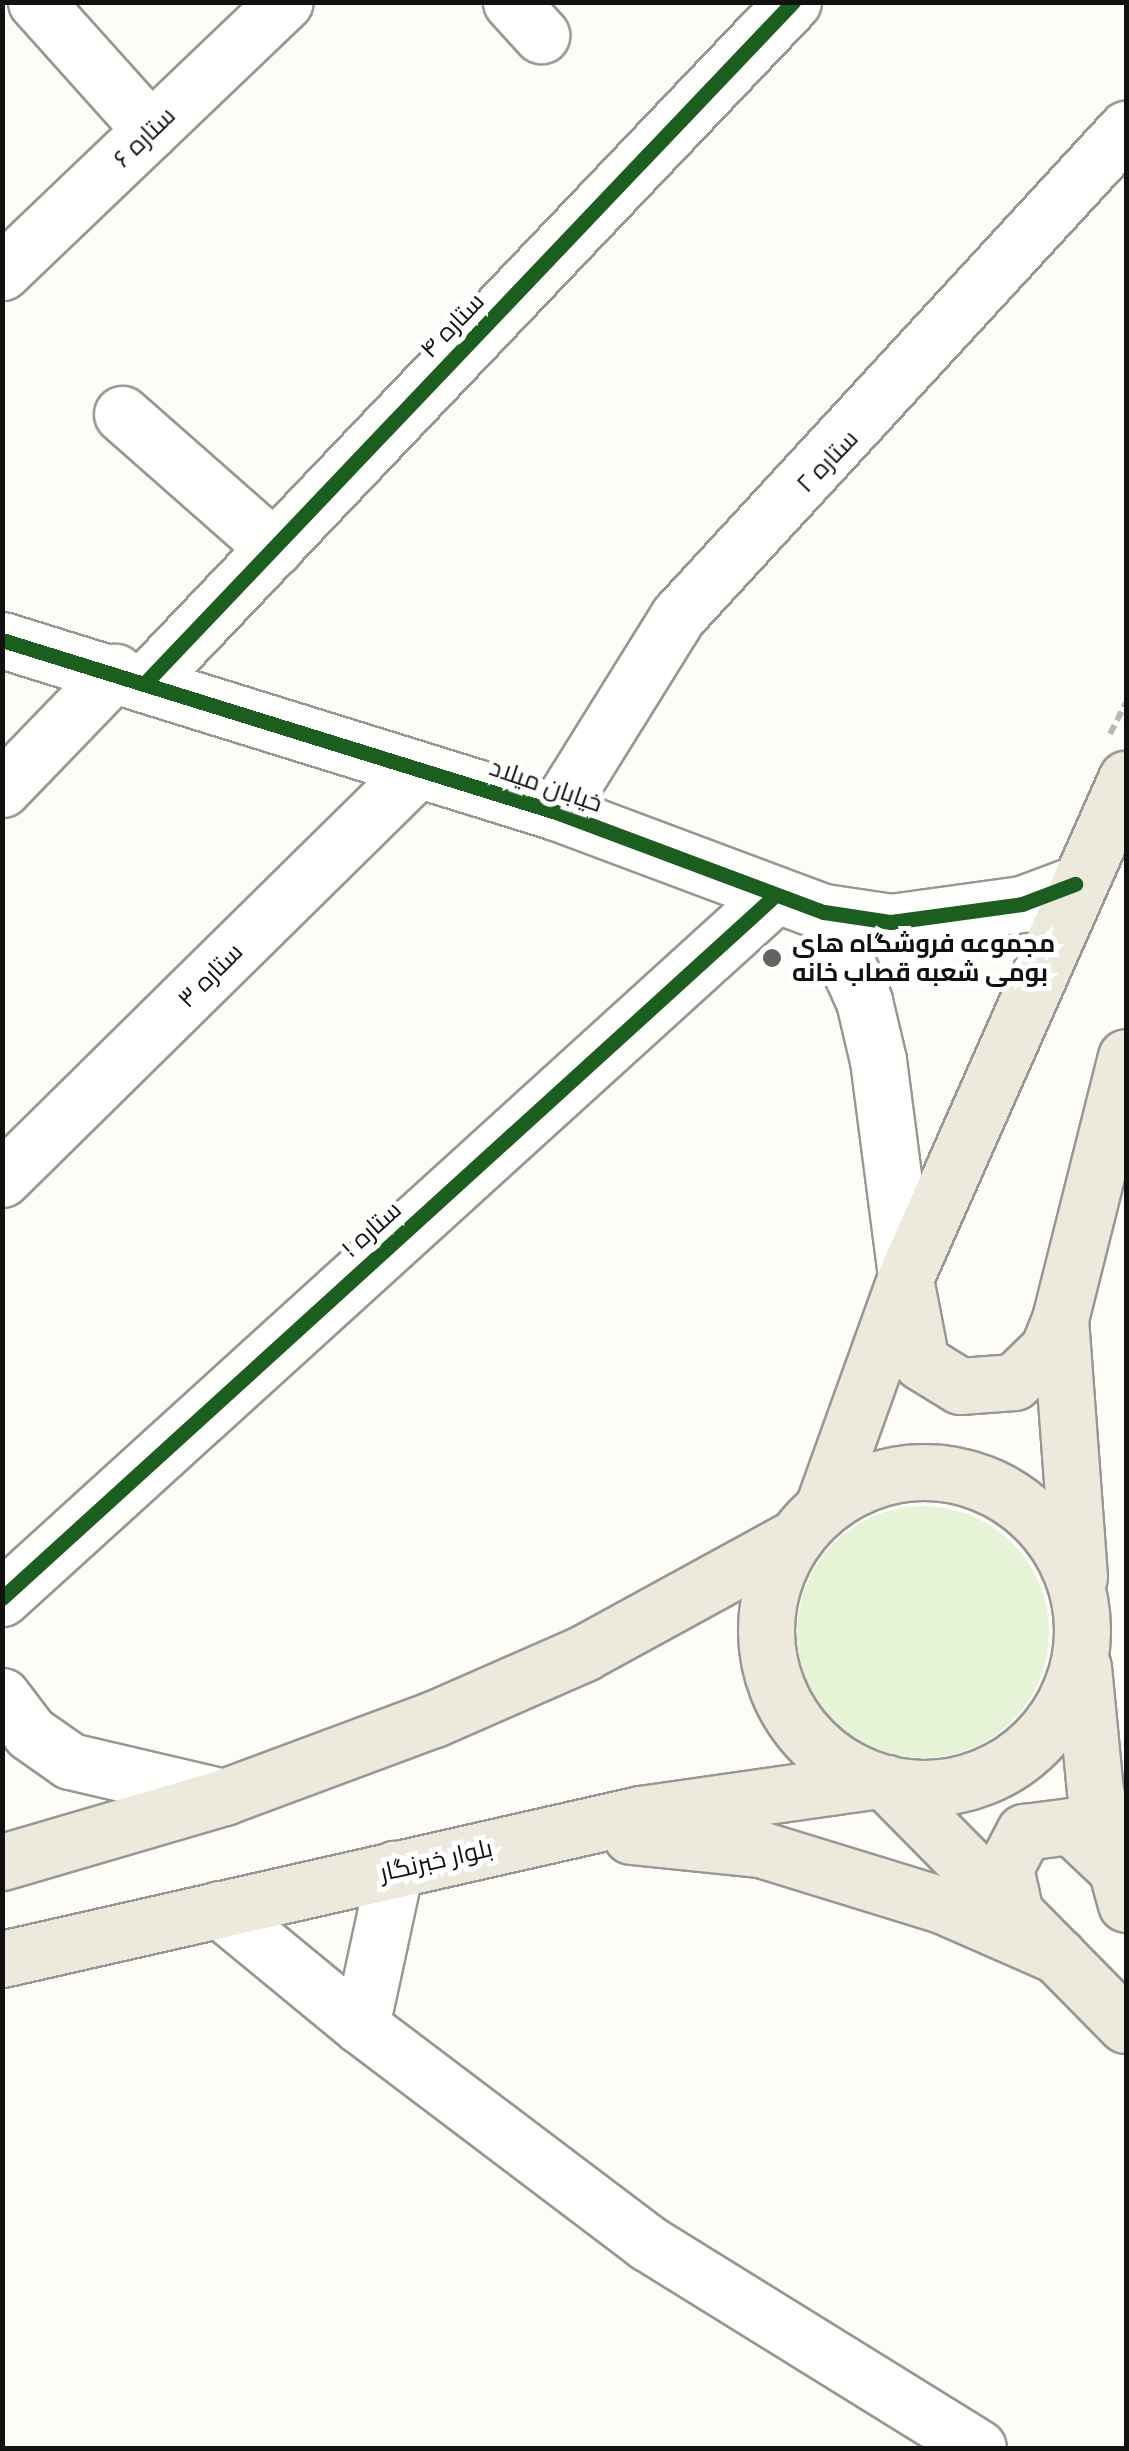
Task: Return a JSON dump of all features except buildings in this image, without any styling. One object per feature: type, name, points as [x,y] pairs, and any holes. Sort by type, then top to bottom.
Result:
[{"type":"main road","points":[[1126,779],[1075,884],[906,1276],[809,1522],[773,1581],[766,1630],[773,1679],[795,1722],[830,1758],[880,1782],[1126,2025]]},
{"type":"main road","points":[[906,1276],[904,1310],[921,1362],[960,1386],[1014,1382],[1048,1349],[1060,1319],[1126,1057]]},
{"type":"main road","points":[[1060,1319],[1085,1726],[1119,1884]]},
{"type":"main road","points":[[2,1862],[224,1796],[584,1653],[900,1473],[982,1482],[1048,1532],[1081,1624],[1067,1695],[1028,1750],[954,1786],[880,1782]]},
{"type":"main road","name":"بلوار خبرنگار","points":[[2,1958],[564,1831],[880,1782]]},
{"type":"main road","points":[[1015,1913],[1006,1868],[1024,1832],[1071,1826],[1119,1884]]},
{"type":"main road","points":[[564,1831],[760,1850],[942,1905],[1058,1956]]},
{"type":"street","points":[[36,2],[151,130]]},
{"type":"street","name":"ستاره ۶","points":[[2,272],[285,2]]},
{"type":"street","name":"ستاره ۴","points":[[2,790],[274,548],[793,2]]},
{"type":"street","name":"ستاره ۲","points":[[556,812],[678,616],[1126,129]]},
{"type":"street","points":[[122,414],[274,548]]},
{"type":"street","name":"خیابان میلاد","points":[[2,640],[556,812],[772,898],[824,912],[891,922],[1022,904],[1075,884]]},
{"type":"street","name":"ستاره ۳","points":[[2,1179],[417,770]]},
{"type":"street","name":"ستاره ۱","points":[[2,1598],[772,898]]},
{"type":"street","points":[[824,912],[864,1000],[878,1060],[906,1276]]},
{"type":"street","points":[[12,1733],[106,1774],[224,1796]]},
{"type":"street","points":[[361,2026],[395,1869]]},
{"type":"street","points":[[218,1910],[361,2026],[648,2243],[978,2448]]},
{"type":"green space","points":[[923,1506],[971,1516],[1012,1543],[1039,1584],[1049,1632],[1039,1680],[1012,1721],[971,1748],[923,1758],[875,1748],[834,1721],[807,1680],[797,1632],[807,1584],[834,1543],[875,1516]]},
{"type":"cycle path","points":[[147,681],[793,2]]},
{"type":"cycle path","points":[[2,640],[556,812],[824,912],[891,922],[1022,904],[1075,884]]},
{"type":"cycle path","points":[[2,1598],[772,898]]},
{"type":"place","name":"مجموعه فروشگاه های بومی شعبه قصاب خانه","points":[[772,958]]}]
